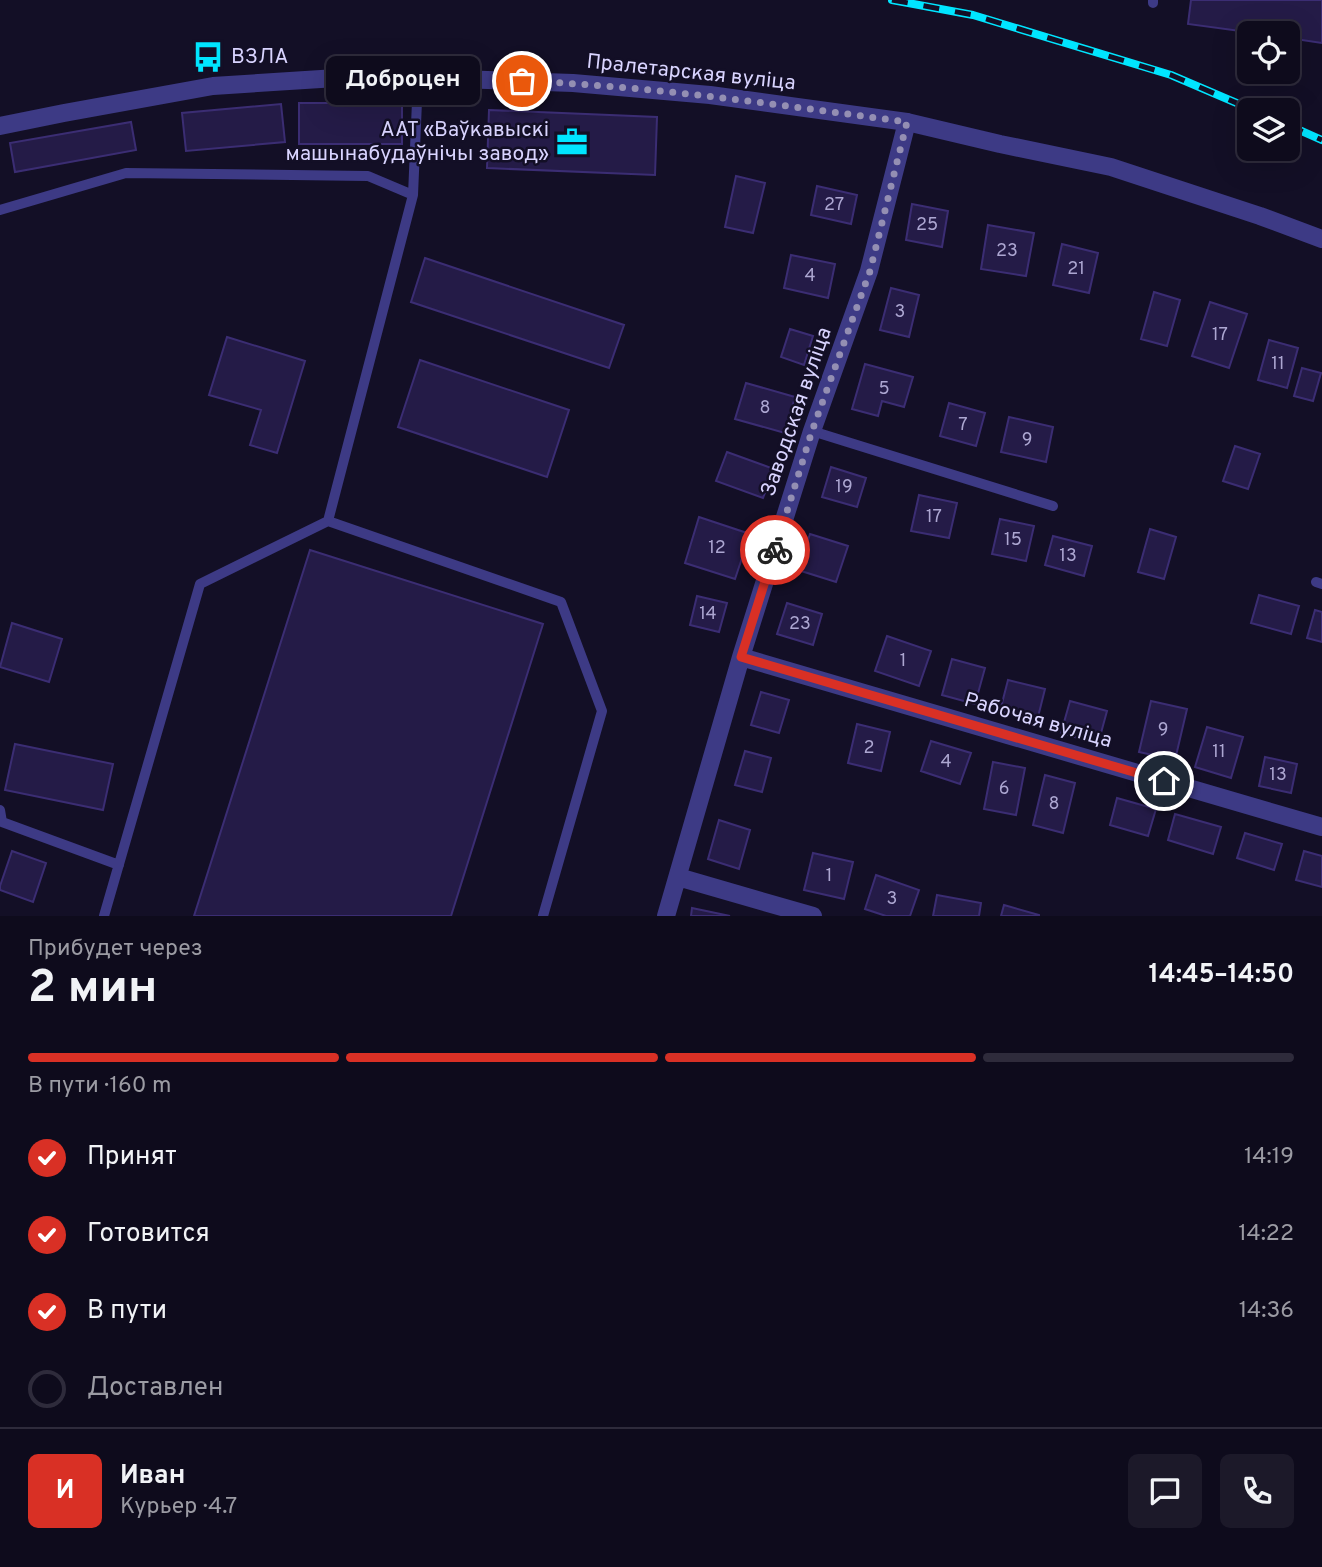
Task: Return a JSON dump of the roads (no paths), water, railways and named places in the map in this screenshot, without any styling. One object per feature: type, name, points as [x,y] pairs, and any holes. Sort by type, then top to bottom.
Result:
[{"type":"street","name":"Пралетарская вуліца","points":[[0,127],[213,86],[368,76],[573,83],[709,95],[907,122],[1111,167],[1322,239]]},
{"type":"street","name":"Заводская вуліца","points":[[666,916],[741,657],[812,431],[870,271],[907,122]]},
{"type":"street","name":"Рабочая вуліца","points":[[741,657],[1322,827]]},
{"type":"street","points":[[678,877],[813,916]]},
{"type":"lane","points":[[328,521],[413,195],[418,78]]},
{"type":"lane","points":[[0,209],[126,173],[368,176],[413,195]]},
{"type":"lane","points":[[812,431],[1054,506]]},
{"type":"lane","points":[[104,916],[200,583],[328,521],[561,602],[602,711],[543,916]]},
{"type":"lane","points":[[0,810],[2,822],[119,865]]},
{"type":"railway","points":[[892,0],[973,15],[1171,75],[1237,103]]},
{"type":"railway","points":[[1300,130],[1322,140]]},
{"type":"place","name":"ВЗЛА","points":[[208,57]]},
{"type":"place","name":"Доброцен","points":[[522,81]]},
{"type":"place","name":"ААТ «Ваўкавыскі машынабудаўнічы завод»","points":[[572,142]]}]
